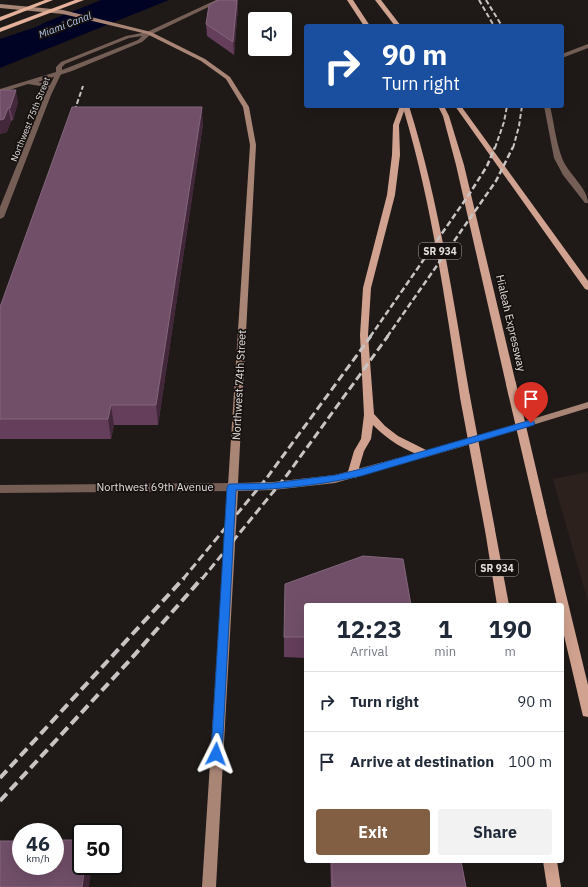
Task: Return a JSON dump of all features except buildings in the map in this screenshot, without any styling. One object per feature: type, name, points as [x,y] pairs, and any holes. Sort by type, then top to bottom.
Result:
[{"type":"highway","points":[[0,18],[50,0]]},
{"type":"highway","points":[[0,30],[81,0]]},
{"type":"main road","points":[[350,0],[366,24]]},
{"type":"main road","points":[[378,0],[396,24]]},
{"type":"main road","name":"Northwest 74th Street","points":[[0,6],[66,13],[149,33],[204,60],[228,78],[246,107],[253,145],[208,887]]},
{"type":"main road","points":[[352,475],[359,451],[366,439],[369,415],[366,384],[364,310],[368,279],[391,195],[396,155],[396,125],[402,108]]},
{"type":"main road","name":"SR 934","points":[[407,108],[415,133],[435,224],[503,603]]},
{"type":"main road","name":"Hialeah Expressway","points":[[442,108],[446,116],[460,165],[562,603]]},
{"type":"main road","points":[[459,108],[588,286]]},
{"type":"main road","name":"Northwest 69th Avenue","points":[[232,487],[293,485],[352,475],[588,406]]},
{"type":"main road","points":[[369,415],[379,427],[390,436],[426,454]]},
{"type":"main road","name":"Hialeah Expressway","points":[[564,610],[588,712]]},
{"type":"main road","points":[[550,863],[554,887]]},
{"type":"street","points":[[0,91],[59,72],[70,70],[140,41],[149,33],[220,0]]},
{"type":"street","points":[[564,55],[588,46]]},
{"type":"street","name":"Northwest 75th Street","points":[[0,217],[59,72]]},
{"type":"street","points":[[24,83],[37,83],[52,87]]},
{"type":"street","points":[[547,108],[558,158],[566,173],[588,201]]},
{"type":"street","name":"Northwest 69th Avenue","points":[[0,489],[232,487]]},
{"type":"shaded area","points":[[588,472],[588,602],[553,479]]},
{"type":"water","name":"Miami Canal","points":[[101,0],[169,0],[0,68],[0,39],[36,27]]},
{"type":"railway","points":[[479,0],[493,24]]},
{"type":"railway","points":[[486,0],[501,24]]},
{"type":"railway","points":[[72,118],[83,86]]},
{"type":"railway","points":[[495,148],[504,122],[507,108]]},
{"type":"railway","points":[[513,148],[522,108]]},
{"type":"railway","points":[[370,337],[470,193],[487,166],[495,147]]},
{"type":"railway","points":[[387,337],[496,181],[513,147]]},
{"type":"railway","points":[[183,579],[266,479],[371,336]]},
{"type":"railway","points":[[202,579],[287,475],[388,336]]},
{"type":"railway","points":[[0,778],[184,578]]},
{"type":"railway","points":[[0,801],[130,660],[202,578]]},
{"type":"route","points":[[216,754],[232,487],[293,485],[336,478],[531,423]]}]
